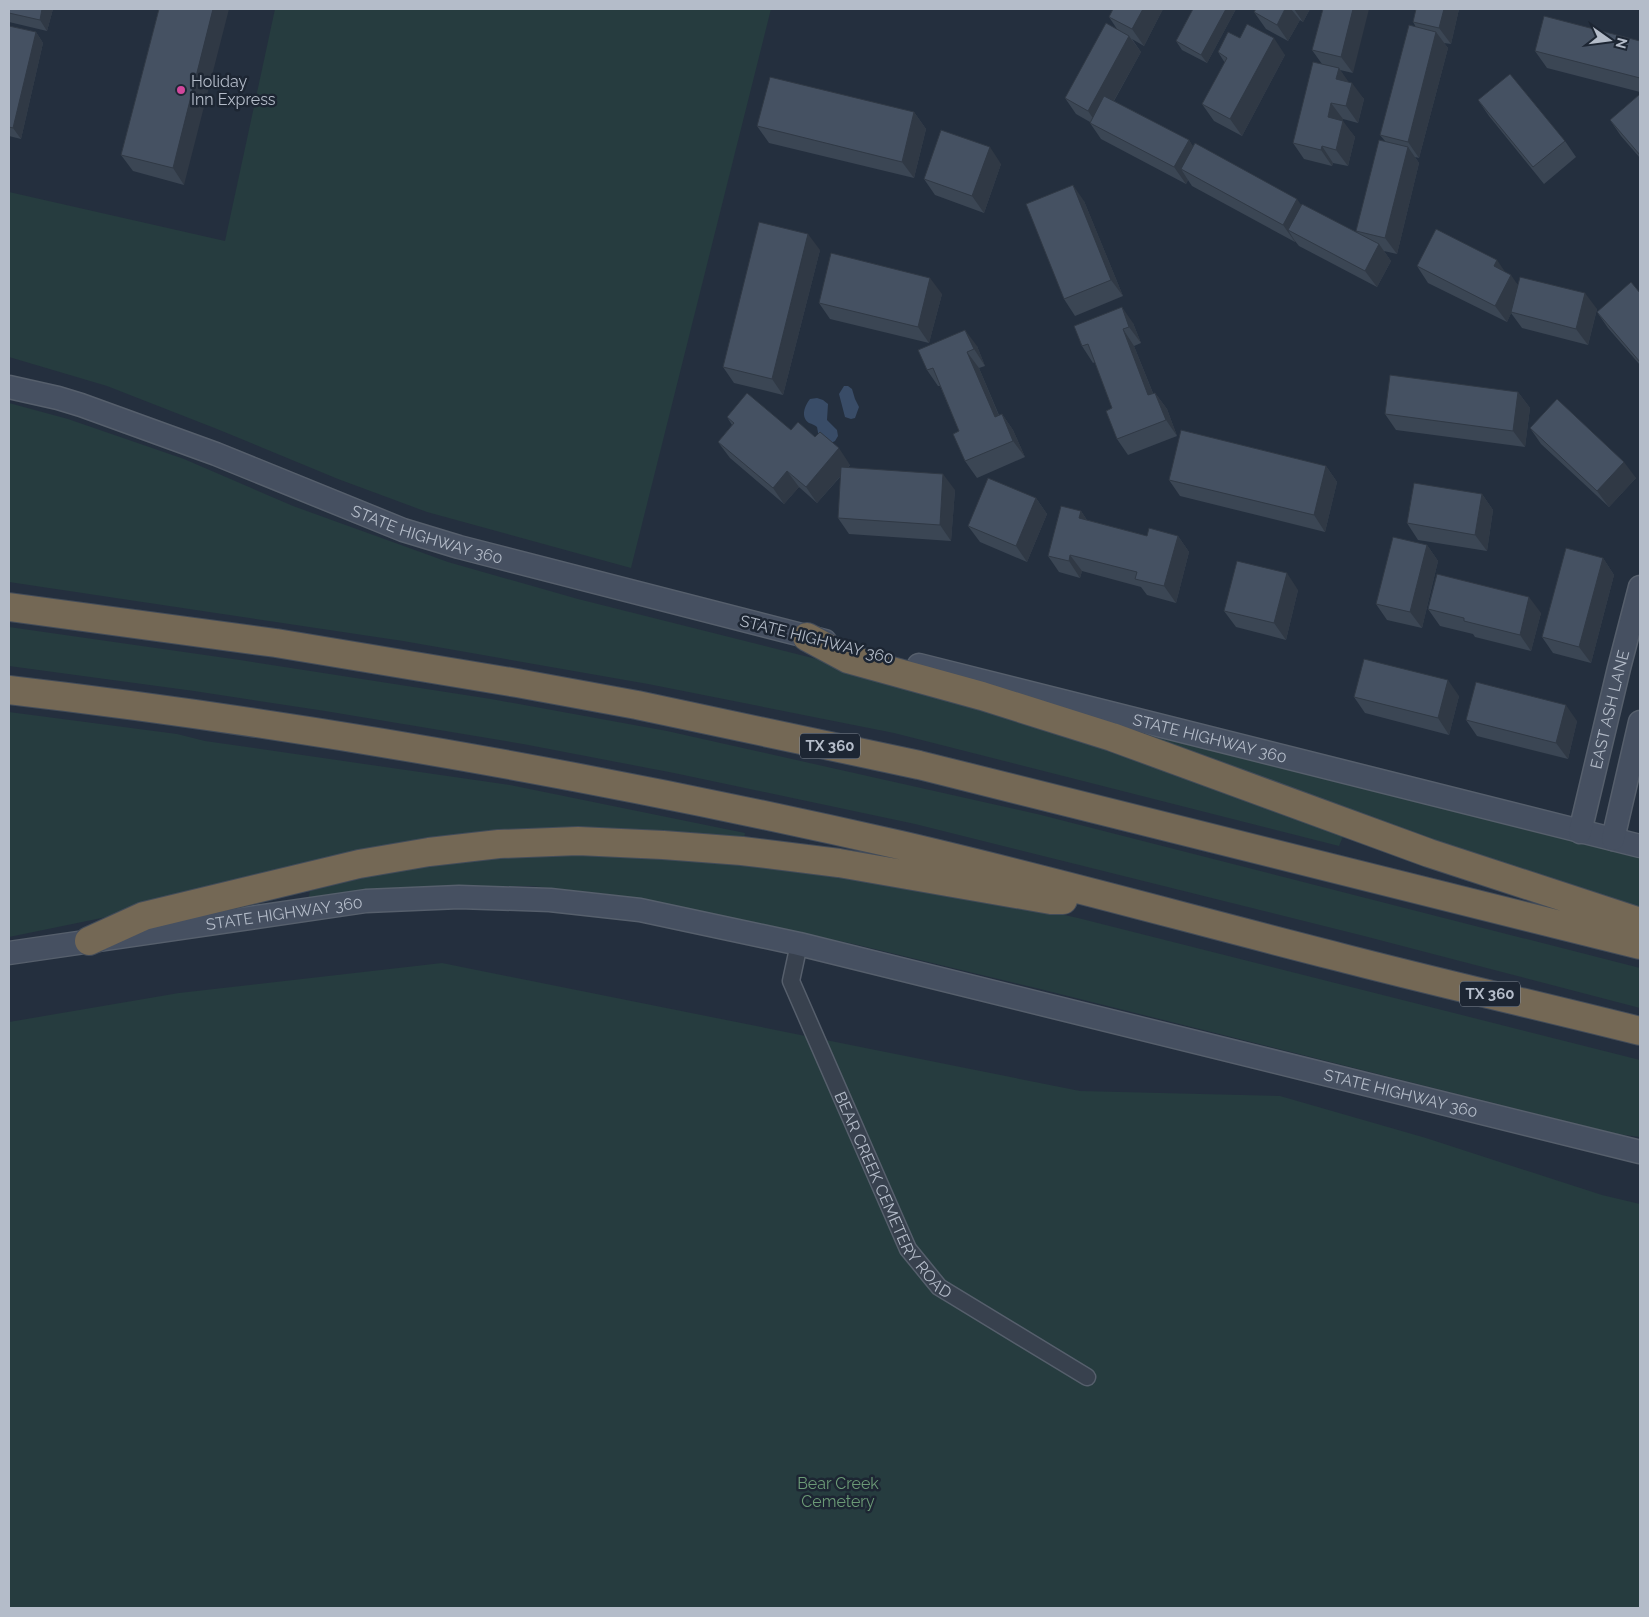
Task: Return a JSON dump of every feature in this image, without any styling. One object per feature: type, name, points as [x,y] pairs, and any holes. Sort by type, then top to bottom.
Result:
[{"type":"highway","name":"TX 360","points":[[9,607],[276,643],[490,678],[646,707],[919,765],[1640,944]]},
{"type":"highway","points":[[807,637],[848,658],[982,696],[1112,737],[1420,850],[1640,922]]},
{"type":"highway","name":"TX 360","points":[[9,690],[272,726],[400,746],[752,813],[902,846],[1110,896],[1339,957],[1640,1031]]},
{"type":"highway","points":[[89,941],[144,916],[273,884],[368,862],[429,852],[498,844],[578,841],[732,850],[839,863],[1051,900],[1110,896]]},
{"type":"main road","name":"STATE HIGHWAY 360","points":[[9,387],[82,405],[216,454],[403,530],[450,544],[807,637],[1640,846]]},
{"type":"main road","name":"EAST ASH LANE","points":[[1580,832],[1640,588]]},
{"type":"main road","name":"EAST ASH LANE","points":[[1613,839],[1640,722]]},
{"type":"main road","name":"STATE HIGHWAY 360","points":[[9,953],[366,901],[459,897],[550,900],[640,910],[799,944],[1640,1152]]},
{"type":"street","name":"BEAR CREEK CEMETERY ROAD","points":[[799,944],[791,981],[908,1249],[939,1287],[1087,1377]]},
{"type":"green space","points":[[275,9],[771,9],[631,568],[427,512],[338,479],[107,386],[9,357],[9,192],[225,241]]},
{"type":"green space","points":[[9,403],[68,419],[184,459],[293,506],[448,562],[578,599],[844,666],[1018,714],[1344,834],[1339,846],[894,733],[648,684],[403,641],[9,582]]},
{"type":"green space","points":[[9,627],[491,699],[667,731],[1037,814],[1640,968],[1640,1008],[1364,936],[915,824],[674,773],[523,744],[325,711],[9,666]]},
{"type":"green space","points":[[9,712],[177,734],[205,741],[510,785],[745,833],[743,843],[557,832],[126,913],[9,937]]},
{"type":"green space","points":[[1149,732],[1640,858],[1640,910],[1455,850],[1145,739]]},
{"type":"green space","points":[[516,852],[711,857],[988,898],[1078,918],[1640,1060],[1640,1137],[1617,1134],[858,945],[685,908],[607,894],[531,886],[434,886],[309,897],[310,891],[363,878],[364,872]]},
{"type":"green space","name":"Bear Creek Cemetery","points":[[442,963],[1080,1091],[1280,1096],[1426,1138],[1602,1195],[1640,1204],[1640,1608],[9,1608],[9,1022],[179,993]]},
{"type":"water","points":[[844,386],[852,389],[859,407],[855,418],[845,417],[839,394]]},
{"type":"water","points":[[817,398],[828,404],[827,420],[837,430],[838,436],[831,443],[819,438],[817,427],[809,423],[805,418],[804,411],[808,402],[810,399]]},
{"type":"building","points":[[9,9],[42,9],[40,20],[9,13]]},
{"type":"building","name":"Holiday Inn Express","points":[[159,9],[213,9],[173,168],[121,155]]},
{"type":"building","points":[[1113,9],[1143,9],[1132,29],[1109,17]]},
{"type":"building","points":[[1193,9],[1226,9],[1201,55],[1176,41]]},
{"type":"building","points":[[1256,9],[1285,9],[1277,25],[1254,12]]},
{"type":"building","points":[[1323,9],[1353,9],[1341,57],[1312,50]]},
{"type":"building","points":[[1416,9],[1444,9],[1439,28],[1413,22]]},
{"type":"building","points":[[1544,16],[1640,41],[1640,78],[1535,51]]},
{"type":"building","points":[[1106,23],[1129,36],[1088,111],[1065,98]]},
{"type":"building","points":[[1247,24],[1274,38],[1230,119],[1202,104],[1227,58],[1218,52],[1228,32],[1240,38]]},
{"type":"building","points":[[1409,25],[1436,32],[1408,142],[1380,135]]},
{"type":"building","points":[[9,26],[36,32],[13,128],[9,127]]},
{"type":"building","points":[[1313,62],[1339,68],[1336,79],[1352,83],[1346,106],[1331,103],[1328,117],[1343,121],[1336,150],[1322,146],[1321,150],[1293,143]]},
{"type":"building","points":[[1510,74],[1565,141],[1533,167],[1478,100]]},
{"type":"building","points":[[770,77],[914,112],[902,162],[757,126]]},
{"type":"building","points":[[1640,94],[1640,155],[1610,120]]},
{"type":"building","points":[[1104,96],[1189,140],[1174,167],[1090,123]]},
{"type":"building","points":[[941,130],[990,147],[972,196],[924,179]]},
{"type":"building","points":[[1379,140],[1408,147],[1385,238],[1356,231]]},
{"type":"building","points":[[1195,143],[1297,199],[1283,225],[1181,169]]},
{"type":"building","points":[[1073,185],[1111,280],[1064,299],[1026,204]]},
{"type":"building","points":[[1302,204],[1379,244],[1365,271],[1288,230]]},
{"type":"building","points":[[759,222],[808,234],[772,379],[723,367]]},
{"type":"building","points":[[1436,229],[1497,260],[1494,266],[1511,275],[1495,306],[1417,266]]},
{"type":"building","points":[[831,253],[930,278],[918,327],[819,303]]},
{"type":"building","points":[[1520,277],[1585,293],[1576,329],[1511,312]]},
{"type":"building","points":[[1631,282],[1640,293],[1640,362],[1597,312]]},
{"type":"building","points":[[1122,307],[1129,327],[1123,329],[1148,395],[1155,393],[1166,420],[1117,439],[1106,411],[1112,408],[1088,344],[1082,346],[1074,326]]},
{"type":"building","points":[[965,330],[974,349],[967,352],[995,417],[1002,414],[1013,441],[965,461],[953,434],[959,431],[933,368],[927,370],[918,350]]},
{"type":"building","points":[[1390,375],[1518,392],[1513,431],[1385,414]]},
{"type":"building","points":[[747,393],[791,430],[798,422],[815,437],[820,432],[839,448],[806,487],[787,471],[773,488],[718,442],[734,423],[727,417]]},
{"type":"building","points":[[1557,399],[1624,462],[1597,491],[1530,428]]},
{"type":"building","points":[[1181,430],[1326,466],[1314,515],[1169,480]]},
{"type":"building","points":[[841,467],[943,474],[940,525],[838,518]]},
{"type":"building","points":[[988,478],[1036,498],[1016,546],[968,526]]},
{"type":"building","points":[[1414,483],[1482,494],[1475,535],[1407,523]]},
{"type":"building","points":[[1061,506],[1081,511],[1079,518],[1147,536],[1149,528],[1178,536],[1164,586],[1135,579],[1137,572],[1070,555],[1069,561],[1048,556]]},
{"type":"building","points":[[1393,537],[1427,545],[1410,612],[1376,604]]},
{"type":"building","points":[[1566,548],[1603,558],[1579,647],[1542,637]]},
{"type":"building","points":[[1237,561],[1287,573],[1274,623],[1224,611]]},
{"type":"building","points":[[1437,574],[1529,597],[1520,635],[1464,621],[1464,618],[1428,609]]},
{"type":"building","points":[[1364,659],[1448,680],[1438,718],[1354,697]]},
{"type":"building","points":[[1476,682],[1566,705],[1556,743],[1466,720]]},
{"type":"place","name":"Holiday Inn Express","points":[[181,90]]}]
